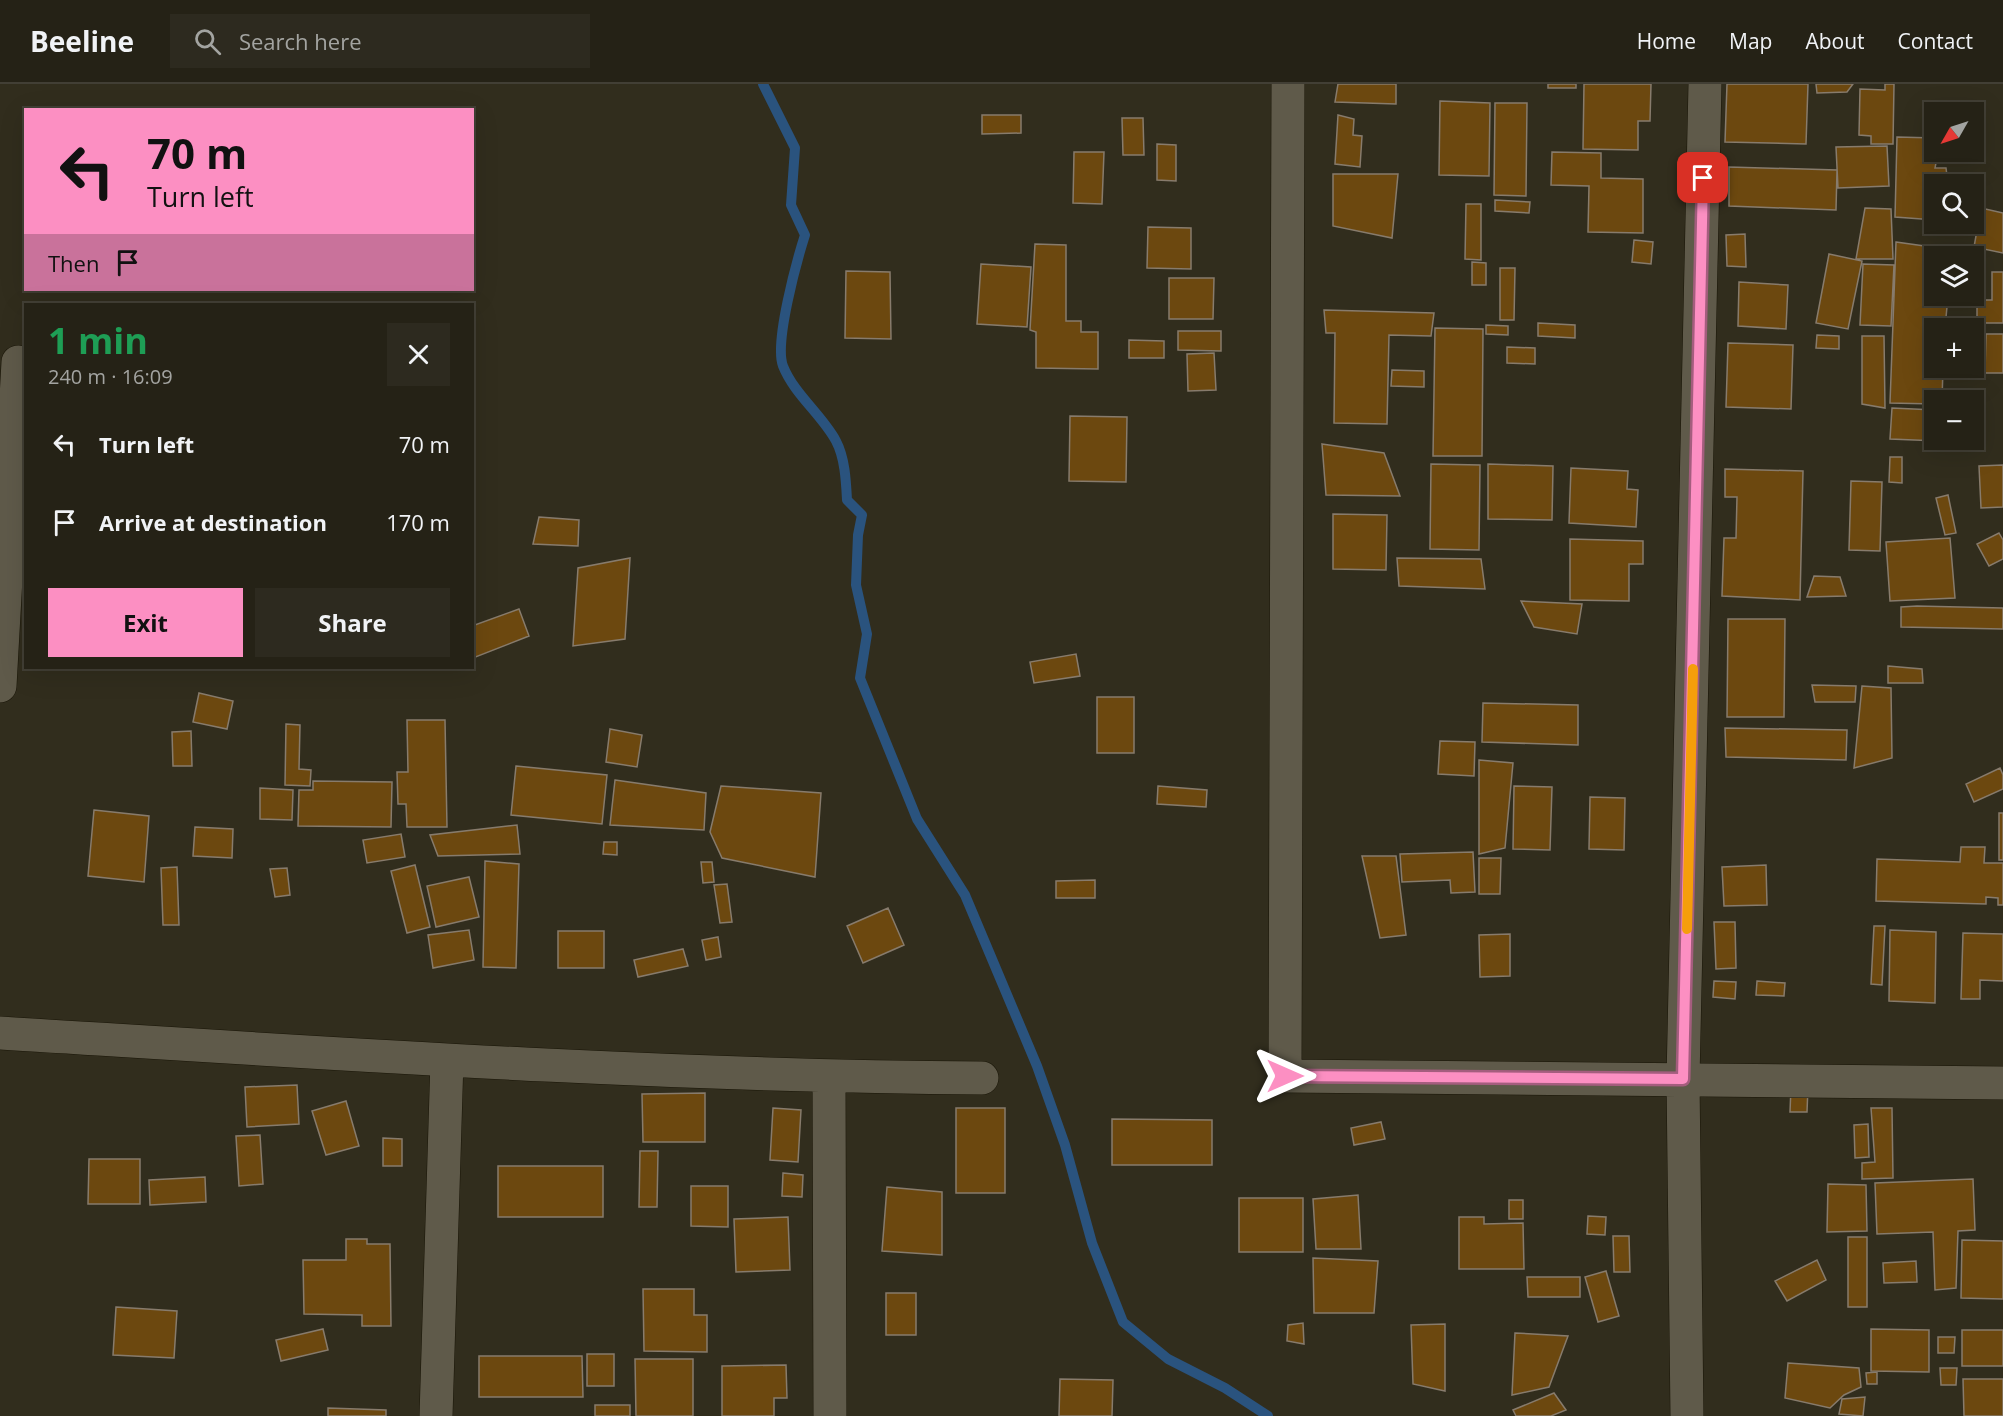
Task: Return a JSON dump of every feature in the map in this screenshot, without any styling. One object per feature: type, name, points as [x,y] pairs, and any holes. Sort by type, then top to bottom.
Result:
[{"type":"street","points":[[1288,84],[1285,1076],[2003,1083]]},
{"type":"street","points":[[1687,1416],[1683,1079],[1705,84]]},
{"type":"street","points":[[0,686],[18,362]]},
{"type":"street","points":[[0,1033],[447,1060],[829,1077],[982,1078]]},
{"type":"street","points":[[436,1416],[447,1060]]},
{"type":"street","points":[[829,1077],[830,1416]]},
{"type":"building","points":[[1338,84],[1396,84],[1396,104],[1335,102]]},
{"type":"building","points":[[1548,84],[1576,84],[1576,88],[1548,88]]},
{"type":"building","points":[[1584,84],[1651,84],[1650,121],[1638,121],[1638,150],[1583,149]]},
{"type":"building","points":[[1727,84],[1808,84],[1806,144],[1725,142]]},
{"type":"building","points":[[1816,84],[1853,84],[1847,92],[1817,93]]},
{"type":"building","points":[[1885,84],[1894,84],[1893,144],[1871,144],[1871,136],[1859,135],[1860,89],[1885,90]]},
{"type":"building","points":[[1440,101],[1490,103],[1489,176],[1439,175]]},
{"type":"building","points":[[1495,103],[1527,103],[1526,196],[1494,195]]},
{"type":"building","points":[[982,115],[1021,115],[1021,133],[982,134]]},
{"type":"building","points":[[1338,115],[1354,119],[1353,135],[1362,136],[1360,167],[1335,164]]},
{"type":"building","points":[[1122,118],[1143,118],[1144,155],[1123,155]]},
{"type":"building","points":[[1897,137],[1924,138],[1924,162],[1936,162],[1935,168],[1946,168],[1947,174],[1924,174],[1924,219],[1895,217]]},
{"type":"building","points":[[1157,144],[1176,145],[1176,181],[1157,180]]},
{"type":"building","points":[[1887,146],[1889,186],[1838,188],[1836,147]]},
{"type":"building","points":[[1074,152],[1104,152],[1102,204],[1073,203]]},
{"type":"building","points":[[1552,152],[1601,153],[1601,178],[1643,179],[1643,233],[1588,232],[1589,186],[1551,185]]},
{"type":"building","points":[[1729,167],[1837,170],[1836,210],[1729,206]]},
{"type":"building","points":[[1333,174],[1398,174],[1392,238],[1333,226]]},
{"type":"building","points":[[1495,200],[1530,202],[1529,213],[1495,211]]},
{"type":"building","points":[[1466,204],[1481,204],[1481,260],[1465,259]]},
{"type":"building","points":[[1865,208],[1891,209],[1893,259],[1856,259]]},
{"type":"building","points":[[1984,209],[2003,213],[2003,253],[1984,249],[1984,246],[1974,246],[1976,234],[1984,234]]},
{"type":"building","points":[[1148,227],[1191,228],[1191,269],[1147,268]]},
{"type":"building","points":[[1745,234],[1746,267],[1727,266],[1726,235]]},
{"type":"building","points":[[1634,240],[1653,242],[1651,264],[1632,262]]},
{"type":"building","points":[[1896,242],[1924,246],[1924,306],[1947,306],[1946,318],[1924,318],[1924,378],[1943,378],[1942,390],[1924,390],[1924,404],[1890,403]]},
{"type":"building","points":[[1035,244],[1066,245],[1066,321],[1081,321],[1081,332],[1098,332],[1098,369],[1036,368],[1036,332],[1030,330]]},
{"type":"building","points":[[1829,254],[1862,261],[1848,329],[1816,323]]},
{"type":"building","points":[[1472,262],[1486,263],[1486,285],[1472,285]]},
{"type":"building","points":[[981,264],[1031,267],[1027,327],[977,324]]},
{"type":"building","points":[[1863,264],[1894,265],[1891,326],[1860,325]]},
{"type":"building","points":[[1500,268],[1515,268],[1514,320],[1500,320]]},
{"type":"building","points":[[846,271],[890,272],[891,339],[845,338]]},
{"type":"building","points":[[1992,272],[2003,272],[2003,323],[1984,323],[1984,318],[1977,318],[1977,306],[1984,306],[1984,300],[1992,300]]},
{"type":"building","points":[[1169,278],[1214,278],[1213,319],[1169,319]]},
{"type":"building","points":[[1739,282],[1788,285],[1786,329],[1738,326]]},
{"type":"building","points":[[1324,310],[1434,313],[1431,336],[1389,335],[1387,424],[1334,423],[1335,333],[1326,333]]},
{"type":"building","points":[[1538,323],[1575,325],[1575,338],[1538,336]]},
{"type":"building","points":[[1486,325],[1508,326],[1508,335],[1486,334]]},
{"type":"building","points":[[1435,328],[1483,329],[1482,456],[1433,456]]},
{"type":"building","points":[[1178,331],[1221,331],[1221,351],[1178,350]]},
{"type":"building","points":[[1986,334],[2003,334],[2003,373],[1985,373]]},
{"type":"building","points":[[1817,335],[1839,336],[1839,349],[1816,348]]},
{"type":"building","points":[[1862,336],[1884,336],[1885,408],[1862,404]]},
{"type":"building","points":[[1129,340],[1164,341],[1164,358],[1129,358]]},
{"type":"building","points":[[1728,343],[1793,345],[1791,409],[1726,407]]},
{"type":"building","points":[[1507,347],[1535,348],[1535,364],[1507,363]]},
{"type":"building","points":[[1214,353],[1216,390],[1188,391],[1187,354]]},
{"type":"building","points":[[1392,370],[1424,371],[1424,387],[1391,386]]},
{"type":"building","points":[[1892,408],[1924,409],[1924,440],[1890,439]]},
{"type":"building","points":[[1070,416],[1127,417],[1126,482],[1069,481]]},
{"type":"building","points":[[1322,444],[1384,453],[1400,496],[1326,495]]},
{"type":"building","points":[[1890,457],[1902,457],[1902,483],[1889,482]]},
{"type":"building","points":[[1431,464],[1480,465],[1479,550],[1430,549]]},
{"type":"building","points":[[1488,464],[1553,466],[1552,520],[1488,519]]},
{"type":"building","points":[[2003,465],[2003,507],[1981,508],[1979,466]]},
{"type":"building","points":[[1571,468],[1628,471],[1627,489],[1638,490],[1636,527],[1569,523]]},
{"type":"building","points":[[1725,469],[1803,471],[1800,600],[1722,596],[1724,538],[1736,538],[1737,497],[1725,497]]},
{"type":"building","points":[[1851,481],[1882,482],[1880,551],[1849,550]]},
{"type":"building","points":[[1948,495],[1956,533],[1945,535],[1936,498]]},
{"type":"building","points":[[1333,514],[1387,515],[1386,570],[1333,569]]},
{"type":"building","points":[[539,517],[579,520],[578,546],[533,544]]},
{"type":"building","points":[[1999,533],[2003,540],[2003,559],[1989,566],[1977,544]]},
{"type":"building","points":[[1950,538],[1955,598],[1890,601],[1886,542]]},
{"type":"building","points":[[1570,539],[1643,541],[1643,564],[1629,564],[1629,601],[1570,600]]},
{"type":"building","points":[[630,558],[625,639],[573,646],[578,568]]},
{"type":"building","points":[[1397,558],[1481,559],[1485,589],[1399,586]]},
{"type":"building","points":[[1814,576],[1840,577],[1846,596],[1807,597]]},
{"type":"building","points":[[1521,601],[1582,604],[1577,634],[1534,627]]},
{"type":"building","points":[[1901,607],[2003,608],[2003,629],[1901,627]]},
{"type":"building","points":[[519,609],[529,636],[474,658],[474,625]]},
{"type":"building","points":[[1728,619],[1785,619],[1784,717],[1727,717]]},
{"type":"building","points":[[1076,654],[1080,676],[1034,683],[1030,662]]},
{"type":"building","points":[[1888,666],[1922,669],[1923,683],[1888,683]]},
{"type":"building","points":[[1812,685],[1856,686],[1855,702],[1815,702]]},
{"type":"building","points":[[1862,686],[1891,688],[1892,758],[1854,768]]},
{"type":"building","points":[[199,693],[233,701],[227,729],[193,722]]},
{"type":"building","points":[[1097,697],[1134,697],[1134,753],[1097,753]]},
{"type":"building","points":[[1483,703],[1578,705],[1578,745],[1482,742]]},
{"type":"building","points":[[407,720],[445,720],[447,827],[407,827],[406,804],[398,804],[397,772],[408,772]]},
{"type":"building","points":[[286,724],[300,725],[299,769],[311,770],[310,786],[285,785]]},
{"type":"building","points":[[1725,728],[1847,730],[1846,760],[1726,757]]},
{"type":"building","points":[[610,729],[642,735],[637,767],[606,762]]},
{"type":"building","points":[[191,731],[192,766],[173,766],[172,732]]},
{"type":"building","points":[[1440,741],[1475,742],[1474,776],[1438,774]]},
{"type":"building","points":[[1479,760],[1513,763],[1505,848],[1479,854]]},
{"type":"building","points":[[516,766],[607,775],[602,824],[511,815]]},
{"type":"building","points":[[2000,768],[2003,775],[2003,789],[1974,802],[1966,784]]},
{"type":"building","points":[[615,780],[706,793],[704,830],[610,825]]},
{"type":"building","points":[[313,781],[392,782],[391,827],[298,826],[299,790],[313,790]]},
{"type":"building","points":[[721,786],[821,793],[815,877],[722,858],[710,832]]},
{"type":"building","points":[[1158,786],[1207,790],[1206,807],[1157,804]]},
{"type":"building","points":[[1514,786],[1552,787],[1550,850],[1513,849]]},
{"type":"building","points":[[260,788],[293,790],[292,820],[260,819]]},
{"type":"building","points":[[1590,797],[1625,798],[1624,850],[1589,849]]},
{"type":"building","points":[[94,810],[149,816],[144,882],[88,876]]},
{"type":"building","points":[[1999,813],[2003,813],[2003,860],[1999,860]]},
{"type":"building","points":[[517,825],[520,854],[438,856],[430,835]]},
{"type":"building","points":[[195,827],[233,829],[232,858],[193,856]]},
{"type":"building","points":[[401,834],[405,857],[367,863],[363,840]]},
{"type":"building","points":[[604,842],[617,842],[617,855],[603,854]]},
{"type":"building","points":[[1961,847],[1985,847],[1984,863],[2003,863],[2003,905],[1998,905],[1998,898],[1986,897],[1986,904],[1876,901],[1877,859],[1960,862]]},
{"type":"building","points":[[1473,852],[1475,892],[1451,893],[1450,880],[1402,882],[1400,854]]},
{"type":"building","points":[[1362,856],[1396,856],[1406,935],[1380,938]]},
{"type":"building","points":[[1479,858],[1501,858],[1500,894],[1479,894]]},
{"type":"building","points":[[485,861],[519,864],[516,968],[483,967]]},
{"type":"building","points":[[701,862],[712,862],[714,882],[703,883]]},
{"type":"building","points":[[415,865],[430,927],[407,933],[391,871]]},
{"type":"building","points":[[1766,865],[1767,905],[1724,906],[1722,867]]},
{"type":"building","points":[[177,867],[179,925],[163,925],[161,868]]},
{"type":"building","points":[[287,868],[290,895],[275,897],[270,869]]},
{"type":"building","points":[[469,877],[479,917],[436,927],[427,886]]},
{"type":"building","points":[[1095,880],[1095,898],[1056,898],[1056,881]]},
{"type":"building","points":[[727,884],[732,922],[720,923],[714,885]]},
{"type":"building","points":[[888,908],[904,945],[863,963],[847,926]]},
{"type":"building","points":[[1714,922],[1735,922],[1736,968],[1716,969]]},
{"type":"building","points":[[1874,926],[1885,926],[1882,985],[1871,984]]},
{"type":"building","points":[[469,930],[474,960],[433,968],[428,935]]},
{"type":"building","points":[[1890,930],[1936,932],[1935,1003],[1889,1001]]},
{"type":"building","points":[[558,931],[604,931],[604,968],[558,968]]},
{"type":"building","points":[[1963,933],[2003,934],[2003,981],[1980,980],[1980,999],[1961,999]]},
{"type":"building","points":[[1510,934],[1510,976],[1480,977],[1479,935]]},
{"type":"building","points":[[718,937],[721,957],[706,960],[702,940]]},
{"type":"building","points":[[683,949],[688,966],[638,977],[634,960]]},
{"type":"building","points":[[1714,981],[1736,982],[1735,999],[1713,997]]},
{"type":"building","points":[[1757,981],[1785,983],[1784,996],[1756,995]]},
{"type":"building","points":[[297,1085],[299,1124],[247,1127],[245,1087]]},
{"type":"building","points":[[1791,1087],[1808,1087],[1807,1112],[1790,1112]]},
{"type":"building","points":[[705,1093],[705,1142],[643,1142],[642,1094]]},
{"type":"building","points":[[346,1101],[359,1146],[326,1155],[312,1111]]},
{"type":"building","points":[[773,1108],[801,1110],[798,1162],[770,1160]]},
{"type":"building","points":[[956,1108],[1005,1108],[1005,1193],[956,1193]]},
{"type":"building","points":[[1871,1108],[1892,1108],[1893,1178],[1862,1179],[1862,1163],[1875,1162]]},
{"type":"building","points":[[1112,1119],[1212,1120],[1212,1165],[1112,1165]]},
{"type":"building","points":[[1381,1122],[1385,1139],[1354,1145],[1351,1128]]},
{"type":"building","points":[[1868,1124],[1869,1157],[1855,1158],[1854,1125]]},
{"type":"building","points":[[260,1135],[263,1184],[239,1186],[236,1136]]},
{"type":"building","points":[[383,1138],[402,1139],[402,1166],[383,1166]]},
{"type":"building","points":[[640,1151],[658,1151],[657,1207],[639,1207]]},
{"type":"building","points":[[89,1159],[140,1159],[140,1204],[88,1204]]},
{"type":"building","points":[[498,1166],[603,1166],[603,1217],[498,1217]]},
{"type":"building","points":[[783,1173],[803,1175],[802,1197],[782,1196]]},
{"type":"building","points":[[205,1177],[206,1202],[150,1205],[149,1180]]},
{"type":"building","points":[[1973,1179],[1975,1230],[1958,1231],[1956,1288],[1935,1290],[1933,1232],[1877,1234],[1875,1183]]},
{"type":"building","points":[[1828,1184],[1866,1185],[1867,1231],[1827,1232]]},
{"type":"building","points":[[691,1186],[728,1186],[728,1227],[691,1226]]},
{"type":"building","points":[[887,1187],[942,1192],[942,1255],[882,1251]]},
{"type":"building","points":[[1358,1195],[1361,1249],[1316,1249],[1313,1199]]},
{"type":"building","points":[[1239,1198],[1303,1198],[1303,1252],[1239,1252]]},
{"type":"building","points":[[1509,1200],[1523,1200],[1523,1219],[1509,1219]]},
{"type":"building","points":[[1588,1216],[1606,1217],[1605,1235],[1587,1234]]},
{"type":"building","points":[[788,1217],[790,1270],[736,1272],[734,1219]]},
{"type":"building","points":[[1459,1217],[1484,1217],[1484,1224],[1523,1223],[1524,1269],[1459,1269]]},
{"type":"building","points":[[1613,1236],[1629,1236],[1630,1272],[1614,1272]]},
{"type":"building","points":[[1848,1237],[1867,1237],[1867,1307],[1848,1307]]},
{"type":"building","points":[[346,1239],[367,1239],[367,1244],[390,1244],[391,1326],[362,1326],[362,1315],[304,1314],[303,1260],[346,1260]]},
{"type":"building","points":[[1962,1240],[2003,1241],[2003,1299],[1961,1298]]},
{"type":"building","points":[[1313,1258],[1378,1261],[1374,1313],[1314,1313]]},
{"type":"building","points":[[1817,1260],[1826,1280],[1787,1301],[1775,1281]]},
{"type":"building","points":[[1916,1261],[1917,1282],[1884,1283],[1883,1263]]},
{"type":"building","points":[[1606,1271],[1619,1316],[1598,1322],[1585,1277]]},
{"type":"building","points":[[1527,1277],[1580,1277],[1580,1297],[1528,1297]]},
{"type":"building","points":[[643,1289],[694,1289],[694,1315],[707,1315],[707,1352],[644,1351]]},
{"type":"building","points":[[886,1293],[916,1293],[916,1335],[886,1335]]},
{"type":"building","points":[[116,1307],[177,1311],[174,1358],[113,1355]]},
{"type":"building","points":[[1303,1323],[1304,1344],[1287,1341],[1288,1325]]},
{"type":"building","points":[[1445,1324],[1445,1391],[1413,1384],[1411,1325]]},
{"type":"building","points":[[323,1329],[328,1350],[281,1361],[276,1340]]},
{"type":"building","points":[[1871,1329],[1929,1330],[1929,1372],[1871,1371]]},
{"type":"building","points":[[1962,1330],[2003,1330],[2003,1366],[1962,1366]]},
{"type":"building","points":[[1515,1333],[1568,1336],[1549,1387],[1512,1395]]},
{"type":"building","points":[[1938,1337],[1955,1337],[1954,1353],[1938,1353]]},
{"type":"building","points":[[587,1354],[614,1354],[614,1386],[587,1386]]},
{"type":"building","points":[[479,1356],[582,1356],[583,1397],[479,1397]]},
{"type":"building","points":[[635,1359],[693,1359],[693,1416],[636,1416]]},
{"type":"building","points":[[1788,1363],[1859,1368],[1861,1387],[1844,1395],[1830,1408],[1785,1398]]},
{"type":"building","points":[[786,1365],[787,1398],[774,1398],[774,1416],[722,1416],[722,1366]]},
{"type":"building","points":[[1940,1368],[1957,1368],[1956,1385],[1941,1385]]},
{"type":"building","points":[[1877,1372],[1877,1384],[1867,1384],[1866,1373]]},
{"type":"building","points":[[1060,1379],[1113,1380],[1112,1416],[1059,1416]]},
{"type":"building","points":[[1963,1379],[2003,1379],[2003,1416],[1964,1416]]},
{"type":"building","points":[[1554,1393],[1566,1410],[1551,1416],[1516,1416],[1513,1410]]},
{"type":"building","points":[[1865,1397],[1863,1416],[1839,1414],[1842,1399]]},
{"type":"building","points":[[595,1405],[630,1405],[630,1416],[595,1416]]},
{"type":"building","points":[[328,1408],[386,1410],[386,1416],[328,1416]]},
{"type":"waterway","points":[[763,84],[795,148],[791,205],[805,235],[784,321],[781,355],[783,366],[794,386],[836,441],[843,462],[847,500],[862,515],[858,535],[856,585],[867,634],[860,678],[917,819],[965,895],[1037,1066],[1065,1145],[1092,1243],[1123,1322],[1168,1359],[1225,1388],[1268,1416]]},
{"type":"slow traffic","points":[[1687,929],[1693,669]]},
{"type":"route","points":[[1285,1076],[1683,1079],[1703,178]]}]
